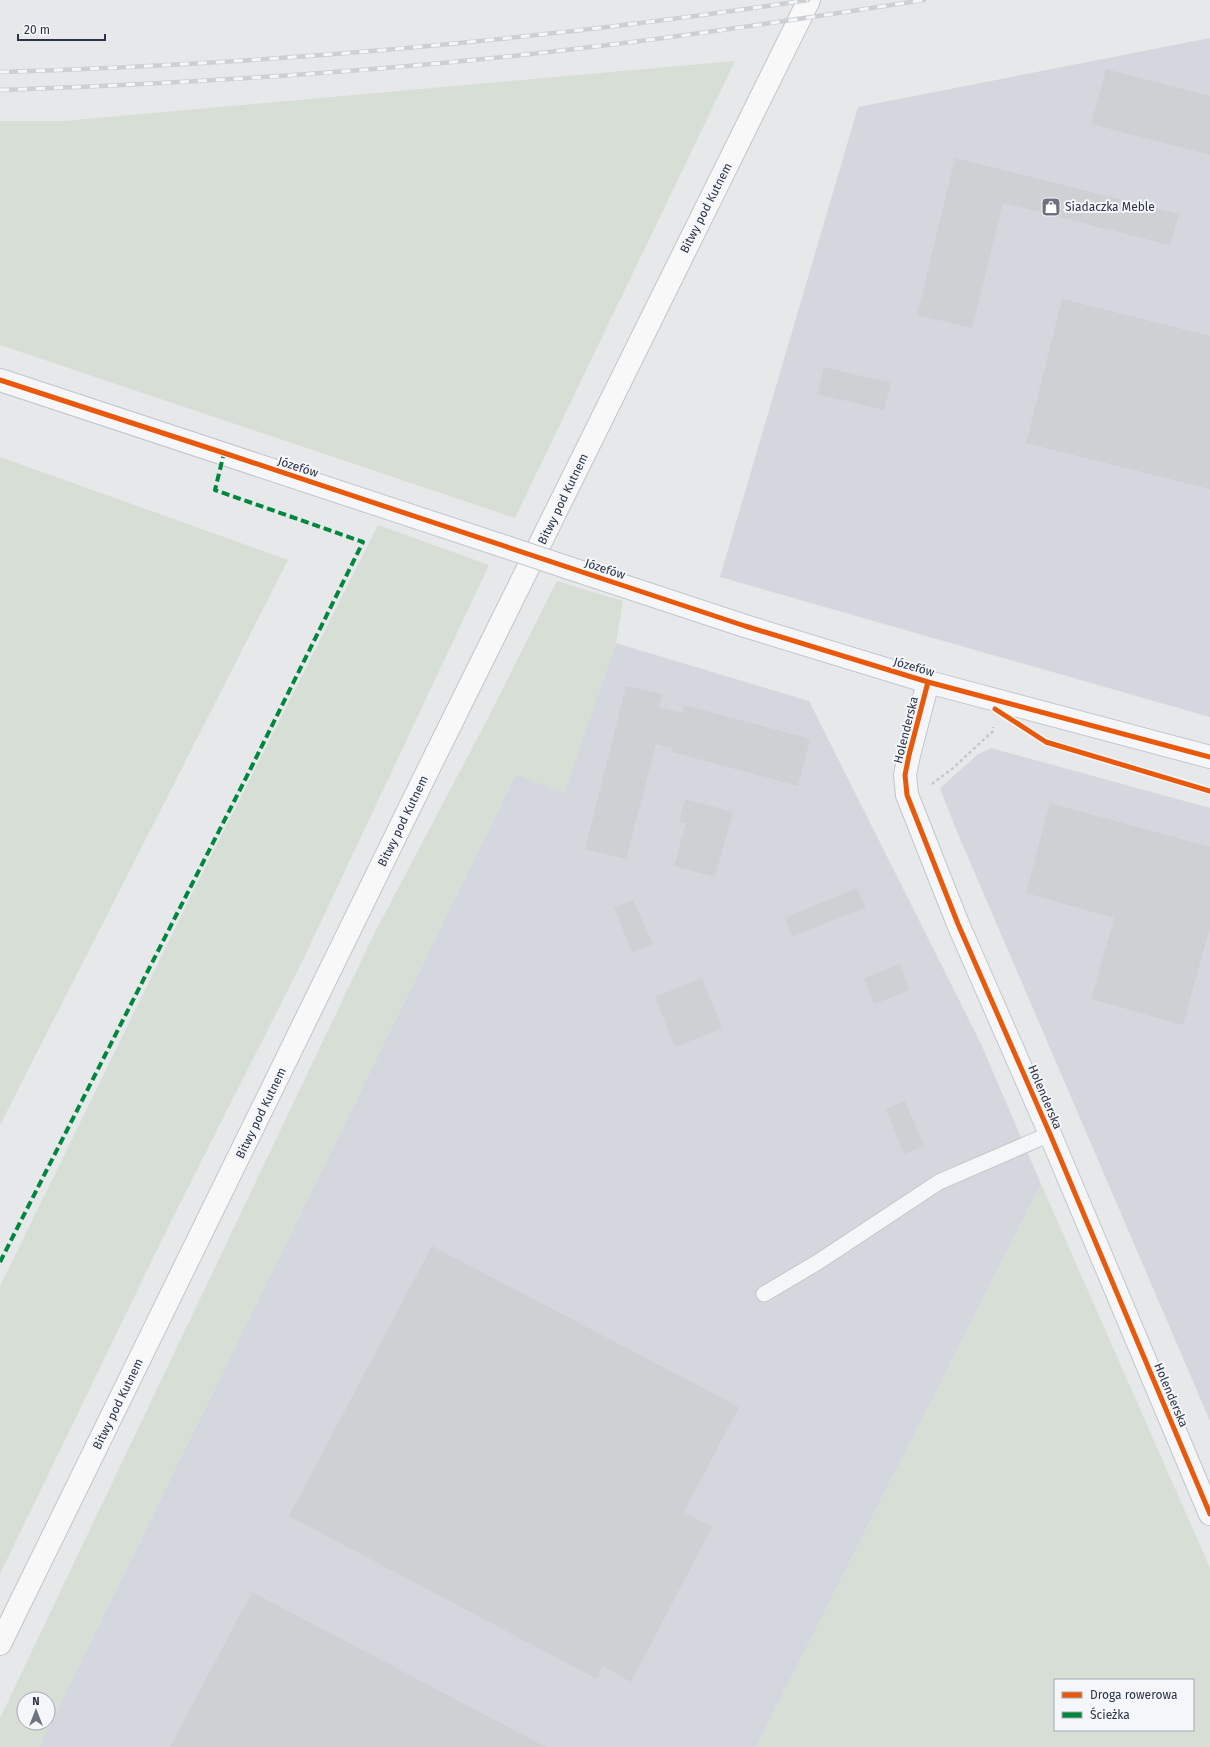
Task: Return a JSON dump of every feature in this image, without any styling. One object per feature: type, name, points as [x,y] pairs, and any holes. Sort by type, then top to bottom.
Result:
[{"type":"main road","name":"Bitwy pod Kutnem","points":[[0,1644],[429,769],[809,0]]},
{"type":"street","name":"Józefów","points":[[0,380],[745,626],[928,682],[1210,757]]},
{"type":"street","name":"Holenderska","points":[[928,682],[905,775],[907,794],[958,924],[1050,1134],[1210,1514]]},
{"type":"lane","points":[[764,1294],[818,1262],[939,1182],[1050,1134]]},
{"type":"shaded area","name":"Siadaczka Meble","points":[[1210,38],[1210,717],[720,577],[858,107]]},
{"type":"shaded area","points":[[735,61],[515,518],[0,345],[0,121],[64,121]]},
{"type":"shaded area","points":[[0,457],[288,560],[0,1125]]},
{"type":"shaded area","points":[[378,525],[489,565],[302,962],[170,1223],[0,1574],[0,1286],[193,892]]},
{"type":"shaded area","points":[[557,581],[623,601],[616,643],[564,794],[516,774],[56,1712],[56,1691],[16,1691],[16,1731],[47,1731],[39,1747],[0,1747],[0,1718],[374,934],[487,720]]},
{"type":"shaded area","points":[[616,643],[809,701],[981,1044],[1041,1184],[756,1747],[39,1747],[47,1731],[56,1731],[56,1712],[516,774],[564,793]]},
{"type":"shaded area","points":[[991,748],[1210,808],[1210,1421],[955,827],[940,788],[977,755]]},
{"type":"shaded area","points":[[1041,1184],[1210,1568],[1210,1747],[756,1747]]},
{"type":"building","points":[[1106,69],[1210,96],[1210,155],[1091,124]]},
{"type":"building","points":[[955,158],[1179,214],[1170,245],[1003,203],[972,328],[917,315]]},
{"type":"building","points":[[1062,299],[1210,336],[1210,489],[1026,443]]},
{"type":"building","points":[[824,367],[891,383],[884,410],[817,394]]},
{"type":"building","points":[[626,686],[662,694],[659,707],[682,713],[684,705],[810,739],[798,786],[672,752],[673,748],[656,744],[626,859],[585,849]]},
{"type":"building","points":[[685,799],[733,812],[715,877],[674,866],[686,823],[679,822]]},
{"type":"building","points":[[1050,803],[1210,847],[1210,928],[1183,1025],[1091,999],[1114,918],[1026,893]]},
{"type":"building","points":[[857,888],[866,908],[792,936],[785,918]]},
{"type":"building","points":[[633,900],[653,944],[632,952],[614,907]]},
{"type":"building","points":[[900,964],[909,990],[874,1004],[864,978]]},
{"type":"building","points":[[702,978],[722,1028],[675,1047],[655,997]]},
{"type":"building","points":[[905,1101],[924,1146],[904,1154],[886,1109]]},
{"type":"building","points":[[432,1246],[739,1407],[684,1512],[712,1527],[631,1682],[602,1666],[597,1679],[289,1516]]},
{"type":"building","points":[[252,1592],[546,1747],[170,1747]]},
{"type":"railway","points":[[0,72],[203,63],[406,48],[607,27],[808,0]]},
{"type":"railway","points":[[0,90],[222,80],[444,63],[675,37],[924,0]]},
{"type":"marked path","points":[[0,1262],[252,766],[363,542],[215,490],[224,453]]},
{"type":"cycle path","points":[[0,380],[745,626],[928,682],[1210,757]]},
{"type":"cycle path","points":[[928,682],[905,775],[907,795],[958,924],[1050,1134],[1210,1514]]},
{"type":"cycle path","points":[[995,709],[1046,742],[1210,791]]},
{"type":"place","name":"Siadaczka Meble","points":[[1051,207]]}]
